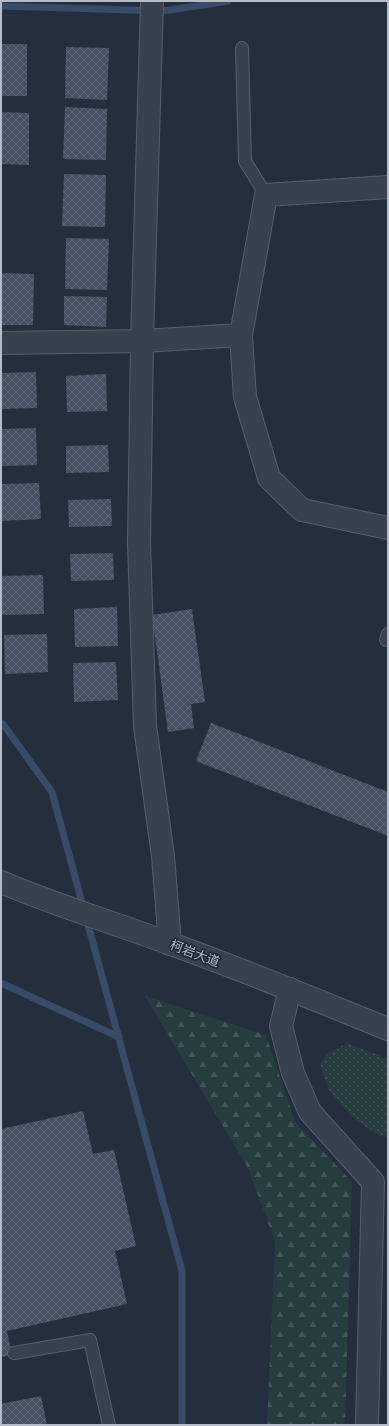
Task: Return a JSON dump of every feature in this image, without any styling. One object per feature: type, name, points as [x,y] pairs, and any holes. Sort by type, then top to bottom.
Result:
[{"type":"street","points":[[152,1],[142,341],[139,543],[145,726],[163,856],[170,944]]},
{"type":"street","points":[[388,187],[266,195],[241,335],[245,397],[269,478],[302,510],[388,528]]},
{"type":"street","points":[[1,343],[142,341],[241,335]]},
{"type":"street","name":"柯岩大道","points":[[1,882],[29,894],[170,944],[290,989],[388,1029]]},
{"type":"street","points":[[290,989],[282,1026],[293,1073],[310,1112],[381,1182],[368,1425]]},
{"type":"lane","points":[[242,48],[245,161],[266,195]]},
{"type":"lane","points":[[14,1353],[90,1340],[109,1425]]},
{"type":"green space","points":[[145,996],[266,1035],[295,1122],[352,1182],[345,1425],[267,1425],[275,1242],[249,1170]]},
{"type":"green space","points":[[347,1043],[388,1059],[388,1137],[379,1136],[353,1118],[328,1089],[320,1064],[327,1054]]},
{"type":"building","points":[[1,44],[27,44],[27,96],[1,96]]},
{"type":"building","points":[[66,47],[109,48],[107,100],[65,98]]},
{"type":"building","points":[[65,107],[107,109],[106,160],[63,159]]},
{"type":"building","points":[[1,112],[29,113],[29,165],[1,164]]},
{"type":"building","points":[[64,174],[106,175],[105,227],[62,226]]},
{"type":"building","points":[[66,238],[109,239],[107,290],[65,289]]},
{"type":"building","points":[[1,273],[34,274],[33,325],[1,325]]},
{"type":"building","points":[[64,296],[107,297],[106,327],[64,325]]},
{"type":"building","points":[[36,372],[37,408],[1,409],[1,373]]},
{"type":"building","points":[[106,374],[107,411],[67,412],[66,376]]},
{"type":"building","points":[[36,428],[37,465],[1,466],[1,429]]},
{"type":"building","points":[[108,445],[109,472],[66,473],[66,446]]},
{"type":"building","points":[[39,483],[41,519],[1,521],[1,484]]},
{"type":"building","points":[[111,499],[112,526],[69,527],[68,500]]},
{"type":"building","points":[[113,553],[114,580],[71,581],[70,554]]},
{"type":"building","points":[[43,575],[44,614],[2,615],[1,576]]},
{"type":"building","points":[[117,607],[118,646],[75,647],[74,609]]},
{"type":"building","points":[[192,609],[205,702],[191,704],[194,728],[168,732],[152,615]]},
{"type":"building","points":[[47,634],[48,672],[5,674],[4,635]]},
{"type":"building","points":[[116,662],[118,700],[74,702],[73,663]]},
{"type":"building","points":[[211,723],[388,792],[388,836],[196,761]]},
{"type":"building","points":[[83,1111],[93,1154],[114,1150],[136,1246],[115,1251],[127,1304],[7,1331],[12,1355],[1,1357],[1,1129]]},
{"type":"building","points":[[41,1396],[47,1425],[1,1425],[1,1404]]},
{"type":"waterway","points":[[1,6],[163,11],[228,1]]},
{"type":"waterway","points":[[1,724],[3,724],[52,792],[182,1271],[182,1425]]},
{"type":"waterway","points":[[1,983],[119,1037]]}]
